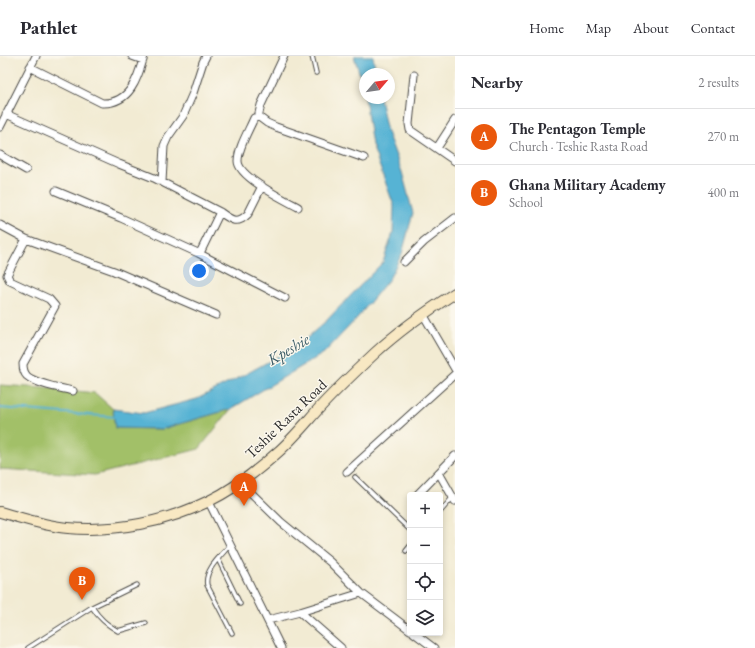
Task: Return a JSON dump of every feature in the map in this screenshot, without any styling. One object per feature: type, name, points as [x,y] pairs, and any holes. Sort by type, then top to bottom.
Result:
[{"type":"main road","name":"Teshie Rasta Road","points":[[0,512],[67,528],[98,529],[134,525],[158,520],[209,502],[240,482],[278,452],[324,403],[375,353],[423,314],[455,293]]},
{"type":"street","points":[[30,67],[102,104],[110,104],[119,100],[131,89],[138,76],[143,58],[132,56]]},
{"type":"street","points":[[162,182],[164,146],[168,137],[183,116],[206,56]]},
{"type":"street","points":[[259,117],[261,105],[284,56]]},
{"type":"street","points":[[0,127],[30,67],[33,57]]},
{"type":"street","points":[[414,75],[409,124],[410,130],[455,161]]},
{"type":"street","points":[[6,114],[154,178],[220,212],[230,219],[237,221],[248,214],[262,186]]},
{"type":"street","points":[[259,117],[276,127],[364,158]]},
{"type":"street","points":[[259,117],[254,118],[239,155],[238,163],[242,171],[262,186],[298,207]]},
{"type":"street","points":[[437,148],[455,120]]},
{"type":"street","points":[[0,155],[26,170]]},
{"type":"street","points":[[56,191],[121,218],[198,253],[285,298]]},
{"type":"street","points":[[198,253],[201,251],[220,212]]},
{"type":"street","points":[[404,262],[424,242],[455,218]]},
{"type":"street","points":[[0,225],[26,238],[114,272],[216,315]]},
{"type":"street","points":[[26,238],[7,275],[7,278],[10,281],[49,299],[55,306],[23,364],[24,369],[26,375],[33,380],[73,391]]},
{"type":"street","points":[[423,314],[455,369]]},
{"type":"street","points":[[347,472],[398,428],[455,374]]},
{"type":"street","points":[[420,492],[455,456]]},
{"type":"street","points":[[439,473],[454,499]]},
{"type":"street","points":[[240,482],[281,522],[330,562],[361,593],[407,628]]},
{"type":"street","points":[[209,502],[281,648]]},
{"type":"street","points":[[268,620],[300,612],[361,593]]},
{"type":"street","points":[[300,612],[341,648]]},
{"type":"street","points":[[418,636],[434,648]]},
{"type":"lane","points":[[312,56],[316,74]]},
{"type":"lane","points":[[355,477],[408,528]]},
{"type":"lane","points":[[443,509],[454,499]]},
{"type":"lane","points":[[230,544],[208,572],[206,579],[207,585],[232,633]]},
{"type":"lane","points":[[218,559],[240,604]]},
{"type":"lane","points":[[28,648],[92,607],[137,585]]},
{"type":"lane","points":[[92,607],[98,617],[118,631],[146,623]]},
{"type":"green space","points":[[0,385],[95,393],[113,409],[115,428],[162,429],[231,409],[199,449],[95,475],[0,469]]},
{"type":"water","points":[[354,56],[373,56],[375,68],[359,68],[359,72]]},
{"type":"water","points":[[366,104],[381,104],[387,132],[402,172],[413,213],[402,254],[389,279],[358,317],[324,353],[231,409],[162,429],[115,428],[113,409],[144,413],[197,399],[300,344],[326,321],[383,262],[393,233],[394,206],[372,145]]},
{"type":"waterway","name":"Kpeshie","points":[[0,408],[116,417]]},
{"type":"place","name":"The Pentagon Temple","points":[[244,506]]},
{"type":"place","name":"Ghana Military Academy","points":[[82,600]]}]
